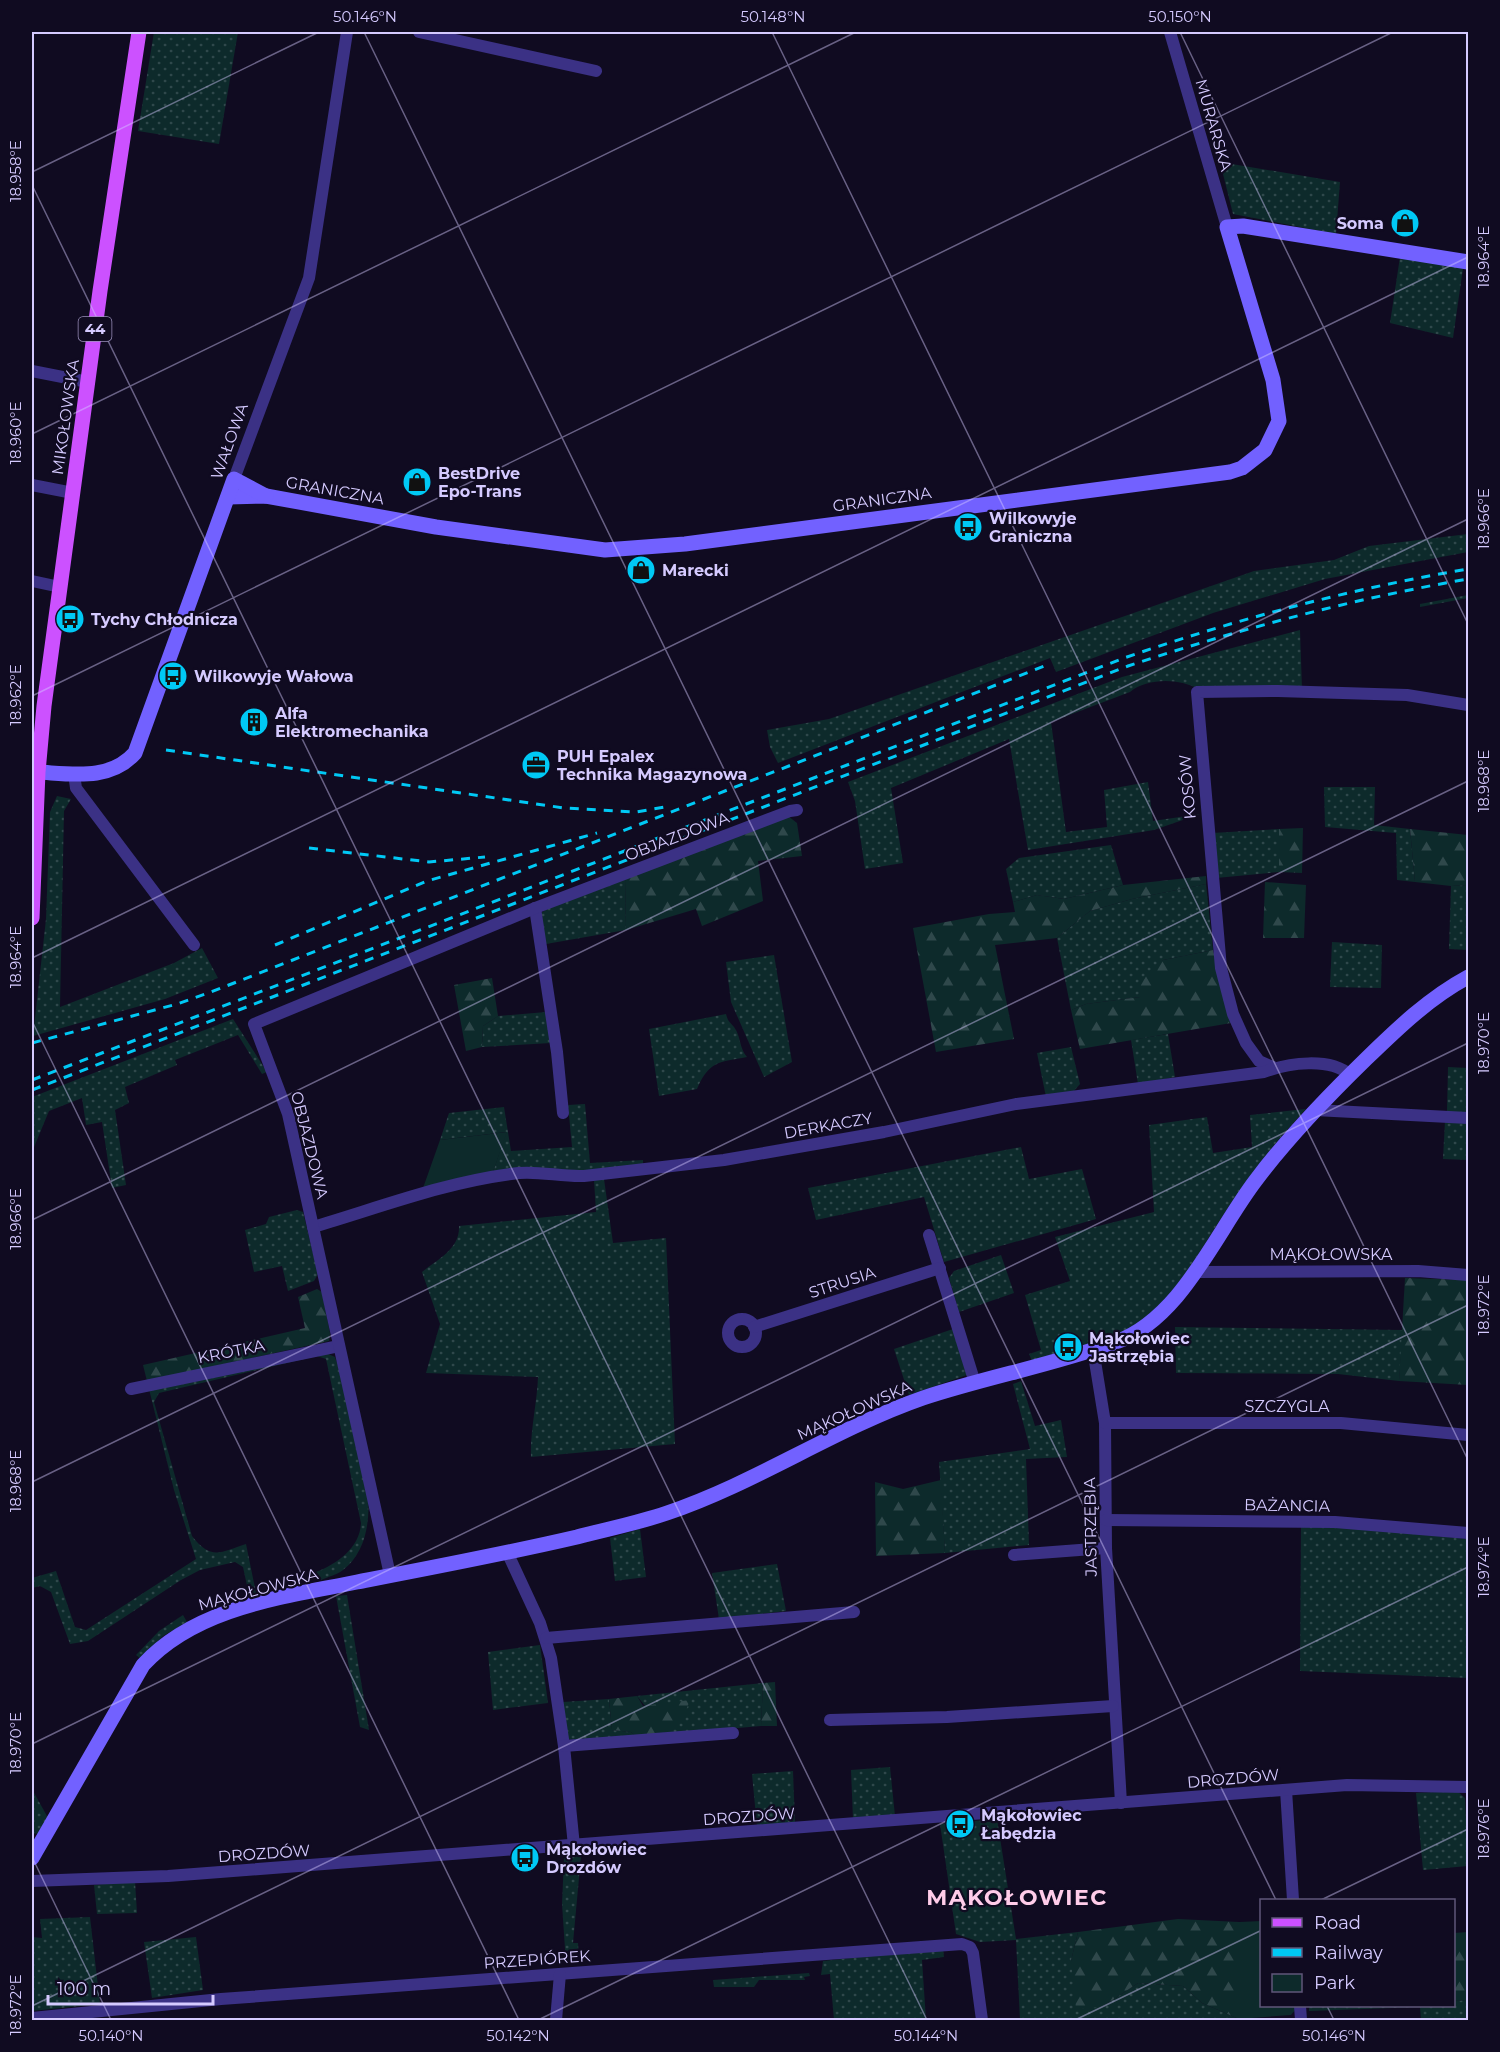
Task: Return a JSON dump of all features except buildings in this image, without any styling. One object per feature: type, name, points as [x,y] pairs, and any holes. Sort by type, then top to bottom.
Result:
[{"type":"main road","name":"MIKOŁOWSKA","points":[[32,918],[38,772],[60,586],[139,32]]},
{"type":"main road","name":"MIKOŁOWSKA","points":[[32,795],[38,772]]},
{"type":"street","name":"WAŁOWA","points":[[38,772],[74,774],[115,770],[135,753],[309,278],[347,32]]},
{"type":"street","points":[[419,32],[596,71]]},
{"type":"street","name":"MURARSKA","points":[[1170,32],[1227,227]]},
{"type":"street","points":[[1227,227],[1244,226],[1468,261]]},
{"type":"street","name":"GRANICZNA","points":[[266,496],[436,527],[606,550],[696,543],[1230,472],[1242,468],[1265,450],[1279,422],[1273,380],[1227,227]]},
{"type":"street","points":[[32,371],[88,382]]},
{"type":"street","points":[[234,479],[266,496]]},
{"type":"street","points":[[32,485],[73,493]]},
{"type":"street","points":[[228,497],[266,496]]},
{"type":"street","points":[[32,581],[60,586]]},
{"type":"street","name":"KOSÓW","points":[[1275,1068],[1259,1060],[1246,1043],[1233,1014],[1221,968],[1197,692],[1407,695],[1468,705]]},
{"type":"street","points":[[74,774],[76,788],[194,945]]},
{"type":"street","name":"OBJAZDOWA","points":[[390,1575],[288,1114],[254,1024],[535,908],[790,811],[798,810]]},
{"type":"street","points":[[535,908],[557,1052],[563,1113]]},
{"type":"street","name":"MĄKOŁOWSKA","points":[[32,1858],[143,1665],[170,1639],[202,1622],[278,1599],[390,1575],[508,1554],[676,1510],[725,1490],[894,1410],[975,1383],[1113,1343],[1146,1327],[1169,1304],[1194,1272],[1254,1182],[1315,1110],[1425,1004],[1468,977]]},
{"type":"street","name":"DERKACZY","points":[[313,1227],[460,1182],[523,1173],[560,1177],[584,1176],[712,1162],[885,1132],[1016,1104],[1264,1072],[1275,1068],[1328,1064],[1339,1066],[1350,1075]]},
{"type":"street","points":[[1315,1110],[1468,1118]]},
{"type":"street","points":[[929,1234],[975,1383]]},
{"type":"street","name":"STRUSIA","points":[[754,1327],[940,1268]]},
{"type":"street","name":"MĄKOŁOWSKA","points":[[1194,1272],[1418,1271],[1468,1275]]},
{"type":"street","name":"KRÓTKA","points":[[131,1389],[339,1346]]},
{"type":"street","name":"JASTRZĘBIA","points":[[1093,1349],[1105,1423],[1106,1548],[1113,1706],[1121,1803]]},
{"type":"street","name":"SZCZYGLA","points":[[1105,1423],[1341,1423],[1468,1435]]},
{"type":"street","name":"BAŻANCIA","points":[[1106,1520],[1335,1522],[1468,1533]]},
{"type":"street","points":[[1014,1555],[1106,1548]]},
{"type":"street","points":[[508,1554],[546,1638],[564,1746],[574,1846]]},
{"type":"street","points":[[546,1638],[854,1611]]},
{"type":"street","points":[[830,1720],[947,1717],[1113,1706]]},
{"type":"street","points":[[564,1746],[733,1733]]},
{"type":"street","name":"DROZDÓW","points":[[32,1881],[168,1876],[1347,1785],[1468,1787]]},
{"type":"street","points":[[1286,1790],[1293,1899]]},
{"type":"street","name":"PRZEPIÓREK","points":[[32,2018],[221,2000],[963,1944],[970,1947],[973,1953],[982,2020]]},
{"type":"street","points":[[556,2020],[560,1974]]},
{"type":"green space","points":[[154,32],[238,32],[219,144],[138,131]]},
{"type":"green space","points":[[1220,162],[1340,182],[1336,234],[1233,214]]},
{"type":"green space","points":[[1400,257],[1463,268],[1453,338],[1390,323]]},
{"type":"green space","points":[[1468,534],[1468,552],[1325,579],[1213,613],[1056,672],[1050,658],[778,763],[770,747],[767,730],[829,719],[1254,571],[1334,560],[1369,546]]},
{"type":"green space","points":[[1468,595],[1468,598],[1420,607],[1420,604]]},
{"type":"green space","points":[[1300,630],[1302,689],[1198,689],[1173,681],[1154,682],[1051,722],[1066,832],[1107,827],[1104,790],[1148,782],[1153,821],[1200,814],[1154,830],[1028,850],[1009,739],[891,788],[903,863],[865,869],[855,801],[848,782],[1122,677]]},
{"type":"green space","points":[[1324,787],[1375,787],[1374,825],[1410,829],[1415,882],[1397,880],[1396,833],[1325,827]]},
{"type":"green space","points":[[57,796],[71,799],[64,811],[60,1007],[174,963],[202,948],[218,978],[165,999],[33,1036],[46,919],[50,812]]},
{"type":"green space","points":[[788,816],[797,823],[802,856],[758,861],[763,901],[702,926],[696,909],[626,930],[625,878]]},
{"type":"green space","points":[[1303,828],[1302,873],[1279,872],[1279,829]]},
{"type":"green space","points":[[1279,829],[1279,872],[1216,878],[1212,833]]},
{"type":"green space","points":[[1410,829],[1468,835],[1468,885],[1451,886],[1415,882]]},
{"type":"green space","points":[[1111,845],[1123,885],[1064,899],[1037,895],[1013,902],[1006,869],[1019,858]]},
{"type":"green space","points":[[1206,876],[1206,884],[1132,899],[1090,911],[1057,938],[995,945],[1014,1039],[936,1052],[913,928],[989,914],[1015,912],[1013,902],[1037,895],[1064,899],[1123,885]]},
{"type":"green space","points":[[625,878],[626,930],[546,944],[541,913],[550,907]]},
{"type":"green space","points":[[1265,882],[1306,885],[1304,938],[1263,938]]},
{"type":"green space","points":[[1206,884],[1213,950],[1163,960],[1140,997],[1086,1004],[1071,1010],[1057,938],[1090,911],[1132,899]]},
{"type":"green space","points":[[1468,885],[1468,950],[1449,949],[1451,886]]},
{"type":"green space","points":[[1332,942],[1382,945],[1381,988],[1330,987]]},
{"type":"green space","points":[[1213,950],[1231,1023],[1080,1049],[1071,1010],[1086,1004],[1140,997],[1141,979],[1163,960]]},
{"type":"green space","points":[[774,955],[792,1062],[764,1077],[731,1002],[726,962]]},
{"type":"green space","points":[[492,978],[498,1016],[483,1026],[482,1047],[466,1051],[454,985]]},
{"type":"green space","points":[[546,1012],[551,1043],[482,1047],[483,1026],[498,1016]]},
{"type":"green space","points":[[726,1014],[747,1057],[716,1064],[706,1073],[697,1089],[659,1096],[649,1029]]},
{"type":"green space","points":[[233,1019],[267,1072],[262,1074],[238,1035],[175,1060],[177,1065],[125,1087],[129,1103],[115,1110],[126,1185],[112,1188],[102,1122],[86,1125],[82,1098],[49,1111],[32,1152],[32,1097]]},
{"type":"green space","points":[[1168,1034],[1175,1077],[1138,1084],[1131,1040]]},
{"type":"green space","points":[[1071,1047],[1080,1084],[1073,1092],[1046,1097],[1037,1053]]},
{"type":"green space","points":[[1448,1067],[1468,1068],[1468,1113],[1447,1112]]},
{"type":"green space","points":[[585,1104],[590,1163],[643,1160],[643,1166],[583,1173],[493,1172],[506,1132],[440,1140],[449,1113],[504,1107],[511,1151],[572,1147],[568,1105]]},
{"type":"green space","points":[[1306,1109],[1257,1166],[1189,1269],[1151,1313],[1135,1325],[1113,1336],[1075,1348],[1072,1343],[1059,1348],[1060,1352],[1032,1361],[1029,1354],[1041,1350],[1025,1295],[1070,1281],[1055,1237],[1154,1212],[1149,1125],[1207,1117],[1213,1153],[1252,1147],[1250,1115]]},
{"type":"green space","points":[[1445,1121],[1468,1122],[1468,1160],[1443,1159]]},
{"type":"green space","points":[[507,1132],[493,1172],[423,1188],[440,1140]]},
{"type":"green space","points":[[1021,1147],[1029,1179],[1082,1169],[1096,1219],[944,1262],[924,1197],[816,1220],[808,1188]]},
{"type":"green space","points":[[604,1179],[613,1243],[666,1238],[675,1444],[531,1457],[538,1377],[426,1373],[440,1324],[422,1272],[452,1247],[456,1241],[459,1226],[596,1212],[594,1180]]},
{"type":"green space","points":[[297,1210],[303,1212],[318,1274],[314,1281],[288,1291],[282,1266],[254,1272],[245,1230],[266,1224],[269,1217]]},
{"type":"green space","points":[[1001,1255],[1014,1293],[959,1312],[949,1278],[954,1271]]},
{"type":"green space","points":[[1405,1278],[1468,1280],[1468,1385],[1399,1381]]},
{"type":"green space","points":[[317,1289],[322,1292],[330,1333],[329,1341],[147,1381],[143,1365],[305,1328],[298,1297]]},
{"type":"green space","points":[[1175,1327],[1403,1330],[1399,1381],[1338,1374],[1176,1373]]},
{"type":"green space","points":[[953,1329],[967,1375],[909,1395],[894,1349]]},
{"type":"green space","points":[[326,1353],[335,1357],[338,1366],[368,1495],[365,1536],[351,1563],[341,1572],[321,1580],[316,1572],[346,1554],[360,1532],[361,1523],[326,1359],[317,1356],[159,1393],[154,1402],[192,1536],[211,1552],[223,1552],[246,1544],[256,1593],[249,1595],[243,1567],[235,1562],[200,1570],[88,1641],[70,1644],[51,1592],[40,1586],[32,1588],[32,1578],[56,1571],[75,1627],[86,1630],[196,1559],[174,1490],[149,1389]]},
{"type":"green space","points":[[1021,1381],[1035,1426],[1061,1420],[1067,1457],[1026,1459],[1029,1545],[945,1553],[939,1462],[1030,1449],[1013,1384]]},
{"type":"green space","points":[[941,1480],[945,1553],[876,1556],[875,1482],[903,1489]]},
{"type":"green space","points":[[1301,1527],[1343,1527],[1468,1539],[1468,1678],[1300,1671]]},
{"type":"green space","points":[[640,1529],[646,1577],[615,1581],[610,1538]]},
{"type":"green space","points":[[777,1564],[786,1611],[719,1619],[712,1573]]},
{"type":"green space","points":[[347,1595],[369,1730],[360,1727],[336,1596]]},
{"type":"green space","points":[[183,1615],[187,1622],[163,1636],[141,1659],[136,1655],[159,1631]]},
{"type":"green space","points":[[540,1645],[548,1703],[493,1710],[488,1652]]},
{"type":"green space","points":[[775,1682],[777,1726],[761,1726],[763,1683]]},
{"type":"green space","points":[[763,1683],[761,1726],[668,1734],[637,1696]]},
{"type":"green space","points":[[637,1696],[643,1706],[690,1700],[686,1711],[672,1730],[638,1738],[631,1732],[612,1730],[609,1699]]},
{"type":"green space","points":[[609,1699],[612,1730],[631,1732],[638,1738],[581,1741],[568,1739],[563,1702]]},
{"type":"green space","points":[[890,1767],[895,1816],[853,1819],[851,1770]]},
{"type":"green space","points":[[793,1771],[795,1823],[757,1827],[752,1774]]},
{"type":"green space","points":[[32,1789],[48,1818],[39,1834],[32,1833]]},
{"type":"green space","points":[[1457,1791],[1465,1798],[1468,1866],[1423,1870],[1416,1793]]},
{"type":"green space","points":[[997,1819],[1016,1939],[1078,1932],[1071,1961],[1102,2007],[1138,1983],[1183,1986],[1202,2003],[1239,2019],[1020,2020],[1016,1940],[980,1942],[956,1934],[940,1824]]},
{"type":"green space","points":[[581,1856],[573,1943],[578,1943],[579,1962],[566,1964],[562,1904],[564,1858]]},
{"type":"green space","points":[[135,1881],[137,1913],[97,1914],[94,1885]]},
{"type":"green space","points":[[90,1917],[100,2004],[32,2011],[32,1937],[42,1938],[40,1919]]},
{"type":"green space","points":[[1178,1919],[1239,1922],[1239,2019],[1202,2003],[1183,1986],[1138,1983],[1102,2007],[1076,2009],[1071,1961],[1078,1932]]},
{"type":"green space","points":[[1260,1921],[1260,2007],[1295,2007],[1291,2015],[1239,2019],[1239,1922]]},
{"type":"green space","points":[[1468,1932],[1468,2000],[1455,2001],[1455,1933]]},
{"type":"green space","points":[[196,1937],[203,1990],[152,1998],[144,1942]]},
{"type":"green space","points":[[943,1948],[944,1957],[922,1960],[926,2020],[834,2020],[830,1974],[821,1975],[823,1961]]},
{"type":"green space","points":[[809,1973],[810,1976],[804,1977],[805,1980],[759,1980],[754,1987],[714,1987],[713,1980]]},
{"type":"green space","points":[[1468,2000],[1468,2020],[1421,2020],[1420,2007],[1455,2007],[1455,2001]]},
{"type":"green space","points":[[1309,2007],[1420,2007],[1309,2011]]},
{"type":"railway","points":[[32,1080],[1124,658],[1209,630],[1294,606],[1468,569]]},
{"type":"railway","points":[[32,1090],[1128,666],[1296,616],[1468,579]]},
{"type":"railway","points":[[32,1043],[177,1004],[211,992],[1047,665]]},
{"type":"railway","points":[[166,750],[564,808],[636,812],[671,806]]},
{"type":"railway","points":[[275,945],[427,881],[597,833]]},
{"type":"railway","points":[[309,848],[429,862],[485,857]]},
{"type":"place","name":"Soma","points":[[1405,223]]},
{"type":"place","name":"BestDrive Epo-Trans","points":[[417,482]]},
{"type":"place","name":"Wilkowyje Graniczna","points":[[968,527]]},
{"type":"place","name":"Marecki","points":[[641,570]]},
{"type":"place","name":"Tychy Chłodnicza","points":[[70,619]]},
{"type":"place","name":"Wilkowyje Wałowa","points":[[173,676]]},
{"type":"place","name":"Alfa Elektromechanika","points":[[254,722]]},
{"type":"place","name":"PUH Epalex Technika Magazynowa","points":[[536,765]]},
{"type":"place","name":"Mąkołowiec Jastrzębia","points":[[1068,1347]]},
{"type":"place","name":"Mąkołowiec Łabędzia","points":[[960,1824]]},
{"type":"place","name":"Mąkołowiec Drozdów","points":[[525,1858]]},
{"type":"district","name":"MĄKOŁOWIEC","points":[[1017,1897]]}]
